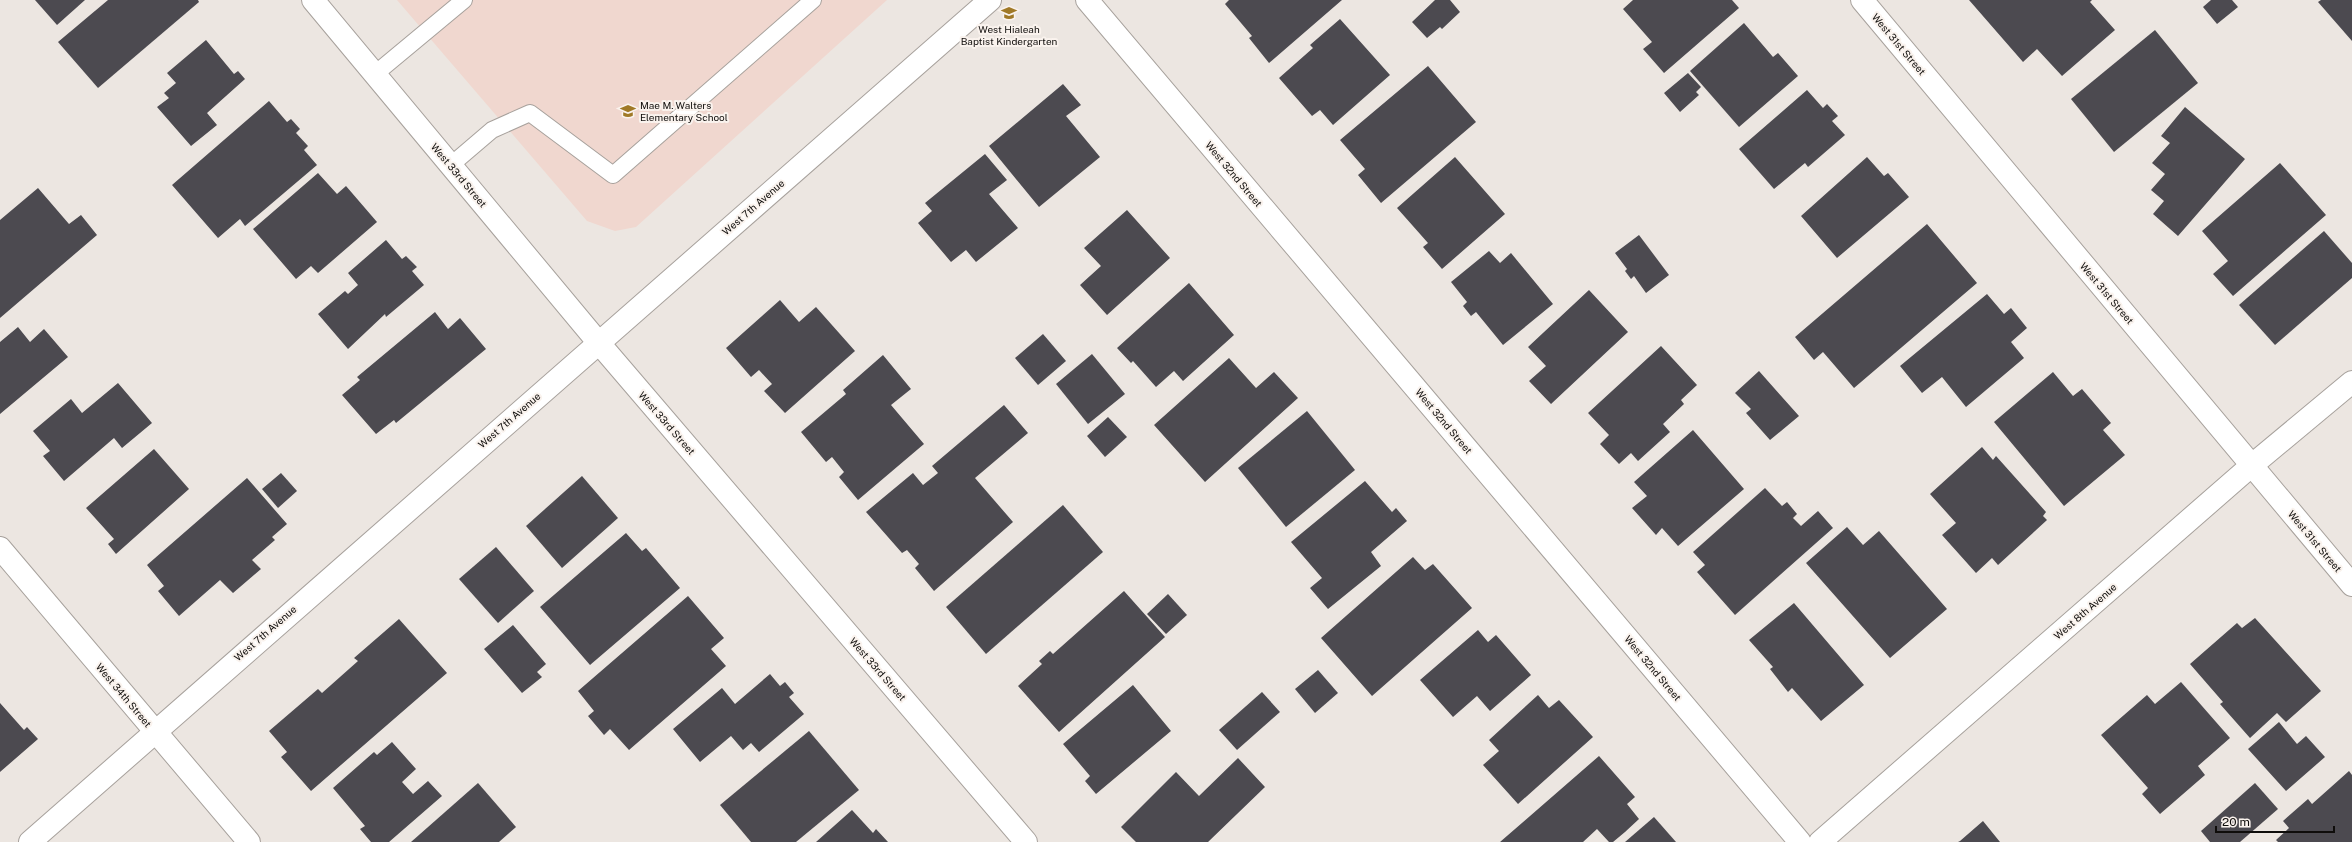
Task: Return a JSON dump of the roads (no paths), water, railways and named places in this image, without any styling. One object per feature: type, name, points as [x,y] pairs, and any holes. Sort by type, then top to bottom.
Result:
[{"type":"street","name":"West 33rd Street","points":[[313,0],[598,342],[1026,842]]},
{"type":"street","name":"West 7th Avenue","points":[[30,842],[598,342],[990,0]]},
{"type":"street","name":"West 32nd Street","points":[[1087,0],[1800,842]]},
{"type":"street","name":"West 31st Street","points":[[1862,0],[2352,585]]},
{"type":"street","name":"West 8th Avenue","points":[[1820,842],[2251,466],[2352,382]]},
{"type":"street","name":"West 34th Street","points":[[0,548],[249,842]]},
{"type":"lane","points":[[375,74],[464,0]]},
{"type":"lane","points":[[451,165],[492,130],[530,113],[613,175],[813,0]]},
{"type":"place","name":"West Hialeah Baptist Kindergarten","points":[[1009,13]]},
{"type":"place","name":"Mae M. Walters Elementary School","points":[[628,111]]}]
